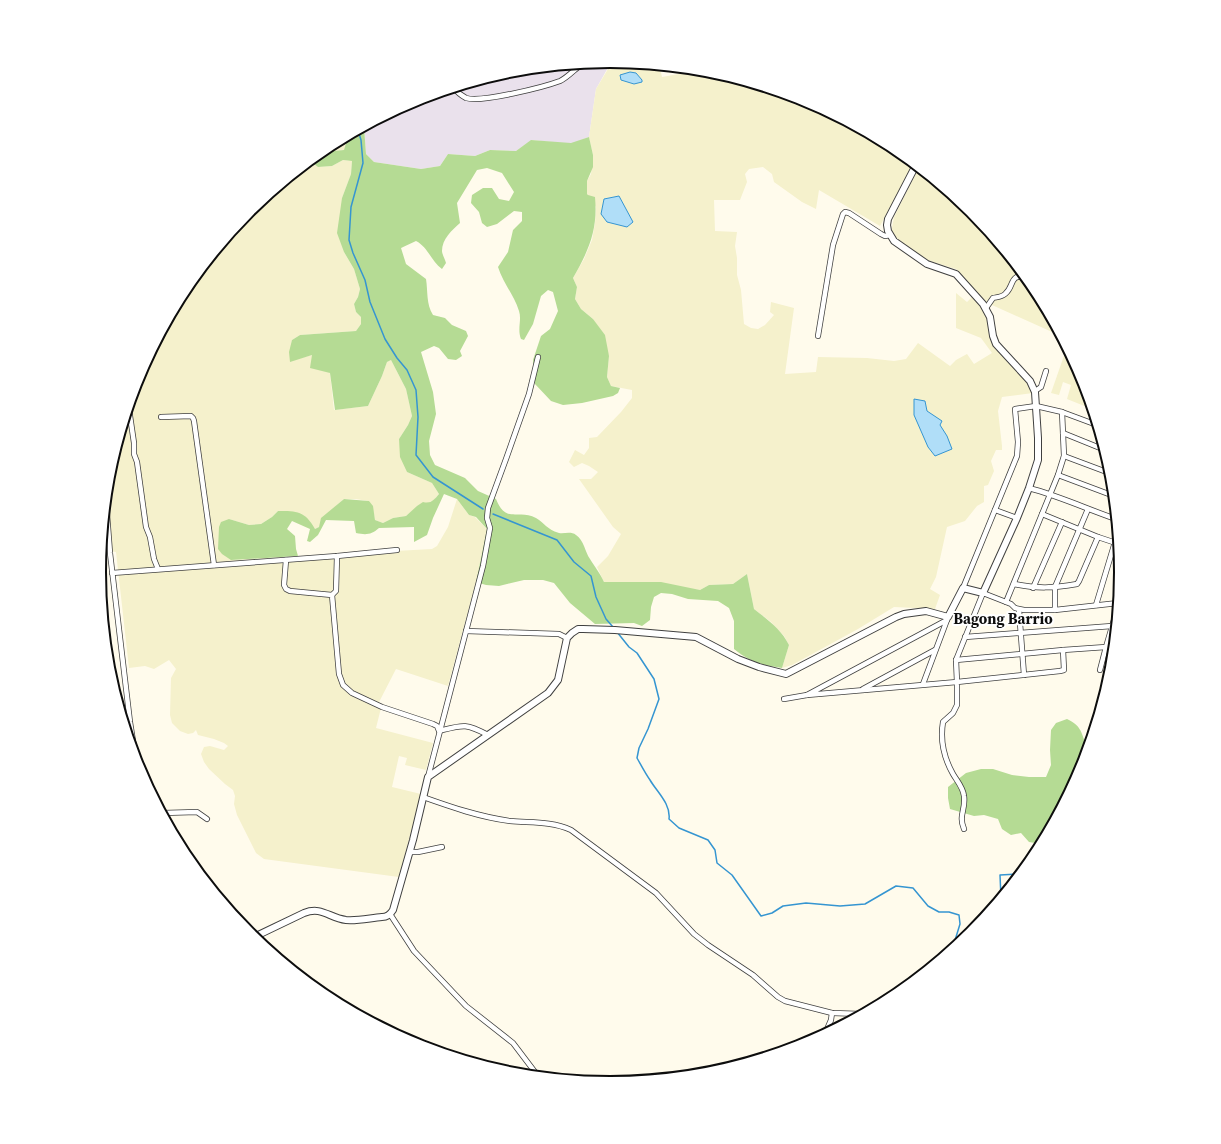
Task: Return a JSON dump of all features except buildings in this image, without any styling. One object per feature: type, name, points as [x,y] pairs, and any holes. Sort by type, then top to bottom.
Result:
[{"type":"street","points":[[458,92],[466,98],[477,99],[494,97],[523,91],[561,80],[575,69]]},
{"type":"street","points":[[913,169],[888,219],[887,228],[890,235],[899,245],[921,260],[956,274],[986,308],[990,317],[996,344],[1027,378],[1035,391],[1038,456],[1029,488],[1017,518],[983,593],[956,660],[958,682],[957,705],[953,713],[943,722],[942,743],[944,754],[950,769],[964,794],[965,803],[961,819],[964,829]]},
{"type":"street","points":[[818,336],[833,246],[843,214],[845,212],[849,213],[881,234],[885,236],[890,235]]},
{"type":"street","points":[[986,308],[993,298],[1003,296],[1015,278],[1018,276]]},
{"type":"street","points":[[260,934],[312,910],[321,911],[347,920],[386,917],[393,910],[410,852],[439,731],[483,566],[490,528],[487,518],[488,508],[529,394],[538,356]]},
{"type":"street","points":[[1035,391],[1041,387],[1046,371]]},
{"type":"street","points":[[923,684],[948,618],[963,588],[1017,456],[1018,442],[1015,409],[1036,406],[1062,412],[1092,423]]},
{"type":"street","points":[[1006,602],[1058,475],[1064,456],[1062,412]]},
{"type":"street","points":[[161,417],[191,416],[193,418],[214,565]]},
{"type":"street","points":[[130,419],[134,454],[137,462],[146,527],[158,569]]},
{"type":"street","points":[[1063,433],[1098,447]]},
{"type":"street","points":[[1064,456],[1104,471]]},
{"type":"street","points":[[1058,475],[1108,494]]},
{"type":"street","points":[[1029,488],[1050,494],[1111,517]]},
{"type":"street","points":[[1055,610],[1055,587],[1088,509]]},
{"type":"street","points":[[995,510],[1017,518]]},
{"type":"street","points":[[1042,514],[1113,542]]},
{"type":"street","points":[[1033,588],[1062,522]]},
{"type":"street","points":[[109,532],[112,573],[132,730]]},
{"type":"street","points":[[1014,584],[1033,588],[1078,584],[1098,537]]},
{"type":"street","points":[[112,573],[397,550]]},
{"type":"street","points":[[1096,605],[1113,554]]},
{"type":"street","points":[[337,556],[336,591],[332,596],[339,674],[343,685],[352,693],[382,707],[433,724],[437,726],[439,731]]},
{"type":"street","points":[[286,560],[284,585],[286,589],[290,591],[332,596]]},
{"type":"street","points":[[963,588],[983,593],[1006,602],[1019,610],[1055,610],[1096,605],[1113,605]]},
{"type":"street","points":[[1019,610],[1024,675]]},
{"type":"street","points":[[428,777],[542,698],[558,680],[567,638],[572,632],[578,629],[615,630],[696,637],[738,659],[759,667],[786,674],[896,616],[926,611],[948,618]]},
{"type":"street","points":[[807,695],[948,618]]},
{"type":"street","points":[[965,638],[1111,626]]},
{"type":"street","points":[[466,631],[559,634],[567,638]]},
{"type":"street","points":[[1100,670],[1111,631]]},
{"type":"street","points":[[956,660],[1106,647]]},
{"type":"street","points":[[860,691],[935,650]]},
{"type":"street","points":[[784,699],[807,695],[958,682],[1060,671],[1064,670],[1063,650]]},
{"type":"street","points":[[439,731],[463,726],[476,728],[488,736]]},
{"type":"street","points":[[423,797],[462,810],[509,820],[556,824],[571,830],[656,894],[694,934],[753,975],[785,1001],[832,1013],[852,1014]]},
{"type":"street","points":[[168,813],[197,812],[207,819]]},
{"type":"street","points":[[410,852],[418,852],[442,847]]},
{"type":"street","points":[[390,914],[414,951],[466,1006],[513,1043],[533,1070]]},
{"type":"street","points":[[828,1026],[832,1013]]},
{"type":"shaded area","points":[[608,68],[596,89],[589,137],[571,144],[532,140],[516,151],[490,150],[475,156],[448,154],[440,166],[421,169],[374,162],[366,154],[364,133],[418,106],[448,95],[480,85],[545,72]]},
{"type":"shaded area","points":[[610,68],[661,71],[662,77],[683,73],[741,85],[803,106],[833,120],[891,153],[911,168],[880,226],[819,190],[816,209],[802,202],[774,182],[772,174],[763,167],[749,169],[745,174],[747,182],[740,200],[714,200],[715,231],[737,232],[735,246],[737,275],[741,290],[744,324],[751,328],[758,329],[765,325],[774,315],[770,312],[771,302],[794,308],[785,374],[816,372],[818,357],[867,358],[894,361],[906,359],[918,343],[950,366],[956,360],[967,354],[974,364],[992,353],[981,338],[956,328],[956,293],[967,302],[974,295],[985,309],[994,346],[1030,386],[1033,393],[1002,397],[998,411],[1002,450],[996,450],[991,461],[994,471],[988,485],[984,486],[984,502],[977,506],[965,521],[947,527],[936,577],[930,589],[940,595],[935,609],[894,607],[858,629],[792,665],[782,668],[789,645],[784,636],[771,622],[754,609],[747,574],[733,584],[709,585],[700,590],[604,582],[597,567],[608,556],[621,534],[613,527],[579,479],[591,479],[598,472],[582,463],[574,467],[569,462],[575,450],[584,455],[589,448],[589,438],[597,437],[632,398],[632,390],[611,386],[607,377],[609,356],[593,319],[581,309],[575,299],[577,287],[573,278],[584,259],[592,240],[595,223],[596,207],[587,194],[587,181],[591,174],[593,155],[589,137],[596,89]],"holes":[[[619,196],[633,222],[627,227],[607,222],[604,199]]]},
{"type":"shaded area","points":[[346,143],[345,150],[333,151]]},
{"type":"shaded area","points":[[343,160],[352,161],[351,174],[342,198],[344,252],[354,269],[360,289],[354,304],[356,312],[361,317],[361,324],[356,331],[300,335],[292,340],[290,361],[312,355],[330,373],[334,410],[368,406],[387,362],[391,360],[406,389],[412,416],[399,439],[407,472],[432,483],[439,494],[434,500],[406,516],[393,518],[383,523],[375,520],[369,501],[355,499],[344,499],[337,505],[319,527],[315,529],[278,511],[261,524],[249,525],[229,519],[231,560],[432,549],[437,546],[448,527],[457,499],[469,515],[475,517],[487,529],[476,582],[448,686],[396,669],[377,706],[381,708],[376,728],[433,743],[426,770],[405,765],[407,758],[399,756],[392,787],[421,794],[399,877],[264,859],[256,853],[237,815],[234,804],[235,796],[233,790],[209,769],[201,754],[204,747],[210,746],[224,750],[228,746],[214,739],[198,735],[196,730],[193,733],[188,734],[180,731],[172,723],[170,715],[171,678],[176,669],[169,660],[154,669],[145,666],[129,668],[116,552],[107,551],[111,506],[116,474],[133,410],[158,349],[174,320],[191,292],[211,265],[254,216],[278,193],[314,164],[318,167],[332,166]]},
{"type":"shaded area","points":[[917,172],[943,193],[989,240],[1030,292],[1054,333],[992,305],[988,309],[978,294],[956,269],[920,258],[891,233],[894,217]]},
{"type":"shaded area","points":[[1065,353],[1087,407],[1067,399],[1071,385],[1063,382],[1059,395],[1051,393]]},
{"type":"green space","points":[[364,133],[366,154],[374,162],[421,169],[440,166],[448,154],[475,156],[490,150],[516,151],[531,140],[571,143],[589,137],[593,155],[593,167],[587,181],[587,194],[595,197],[596,209],[594,230],[588,249],[573,278],[577,287],[575,299],[581,309],[593,319],[605,335],[609,356],[607,377],[611,386],[620,388],[618,393],[613,396],[582,403],[563,405],[551,401],[535,384],[533,360],[541,336],[550,329],[558,311],[553,292],[548,290],[541,296],[533,324],[524,340],[521,339],[519,332],[519,311],[498,267],[508,252],[513,230],[522,221],[522,212],[514,211],[497,224],[487,227],[482,223],[479,212],[471,203],[472,195],[483,188],[492,188],[499,199],[509,201],[514,192],[502,173],[487,168],[477,170],[457,203],[460,223],[451,232],[442,247],[442,252],[446,263],[442,269],[424,247],[416,241],[401,248],[406,264],[426,279],[428,302],[433,315],[445,318],[452,325],[466,331],[468,336],[460,351],[462,356],[456,360],[448,359],[439,348],[434,346],[421,352],[433,392],[436,414],[429,441],[430,455],[435,465],[465,478],[478,491],[496,499],[504,512],[509,514],[530,515],[539,520],[548,528],[559,533],[572,533],[579,537],[588,556],[604,582],[661,582],[700,590],[709,585],[733,584],[747,574],[754,609],[778,629],[789,645],[782,668],[756,662],[745,657],[734,649],[734,621],[729,608],[718,601],[688,599],[672,594],[661,593],[654,597],[651,607],[650,620],[642,626],[634,623],[595,624],[570,603],[554,583],[543,580],[524,580],[499,586],[486,585],[476,582],[487,529],[476,517],[469,515],[457,499],[444,494],[427,535],[414,542],[414,527],[379,528],[371,533],[363,534],[356,533],[354,521],[326,520],[318,535],[310,542],[307,541],[310,529],[292,521],[287,529],[295,536],[298,556],[231,560],[222,554],[218,549],[219,527],[221,522],[229,519],[249,525],[261,524],[278,511],[290,511],[304,515],[315,529],[319,527],[321,518],[344,499],[369,501],[373,506],[375,520],[383,523],[393,518],[406,516],[423,502],[432,501],[439,494],[432,483],[407,472],[400,457],[399,439],[412,416],[406,389],[391,360],[387,362],[368,406],[335,410],[330,373],[310,368],[312,355],[290,362],[289,352],[292,340],[300,335],[356,331],[361,324],[361,317],[356,312],[354,304],[360,289],[354,269],[344,252],[337,233],[342,198],[351,174],[352,161],[343,160],[332,166],[318,167],[314,164],[334,151],[344,150],[346,144]]},
{"type":"green space","points":[[1067,719],[1072,722],[1078,727],[1085,742],[1063,795],[1035,843],[1029,842],[1021,833],[1011,835],[1002,829],[998,819],[984,815],[974,816],[950,809],[948,787],[966,773],[981,769],[993,769],[1012,775],[1046,777],[1051,765],[1051,730],[1056,723]]},
{"type":"water","points":[[630,72],[636,73],[642,82],[634,84],[621,80],[620,75]]},
{"type":"water","points":[[619,196],[633,222],[627,227],[607,222],[601,214],[604,199]]},
{"type":"water","points":[[914,399],[925,401],[927,411],[942,421],[940,425],[947,436],[952,449],[935,456],[928,447],[914,415]]},
{"type":"waterway","points":[[360,136],[363,163],[351,207],[349,240],[365,280],[370,302],[385,339],[397,358],[407,370],[416,390],[418,417],[416,455],[433,477],[483,509]]},
{"type":"waterway","points":[[493,514],[557,540],[574,562],[591,576],[596,597],[606,619],[613,627]]},
{"type":"waterway","points":[[617,632],[629,647],[637,653],[654,679],[659,699],[639,748],[637,758],[646,775],[666,803],[669,819],[679,828],[708,840],[715,850],[717,863],[732,875],[761,916],[772,913],[783,906],[806,903],[840,906],[865,904],[896,886],[913,888],[928,906],[939,912],[949,912],[959,915],[960,924],[955,939]]},
{"type":"waterway","points":[[1001,890],[1000,875],[1013,874]]},
{"type":"district","name":"Bagong Barrio","points":[[1003,619]]}]
